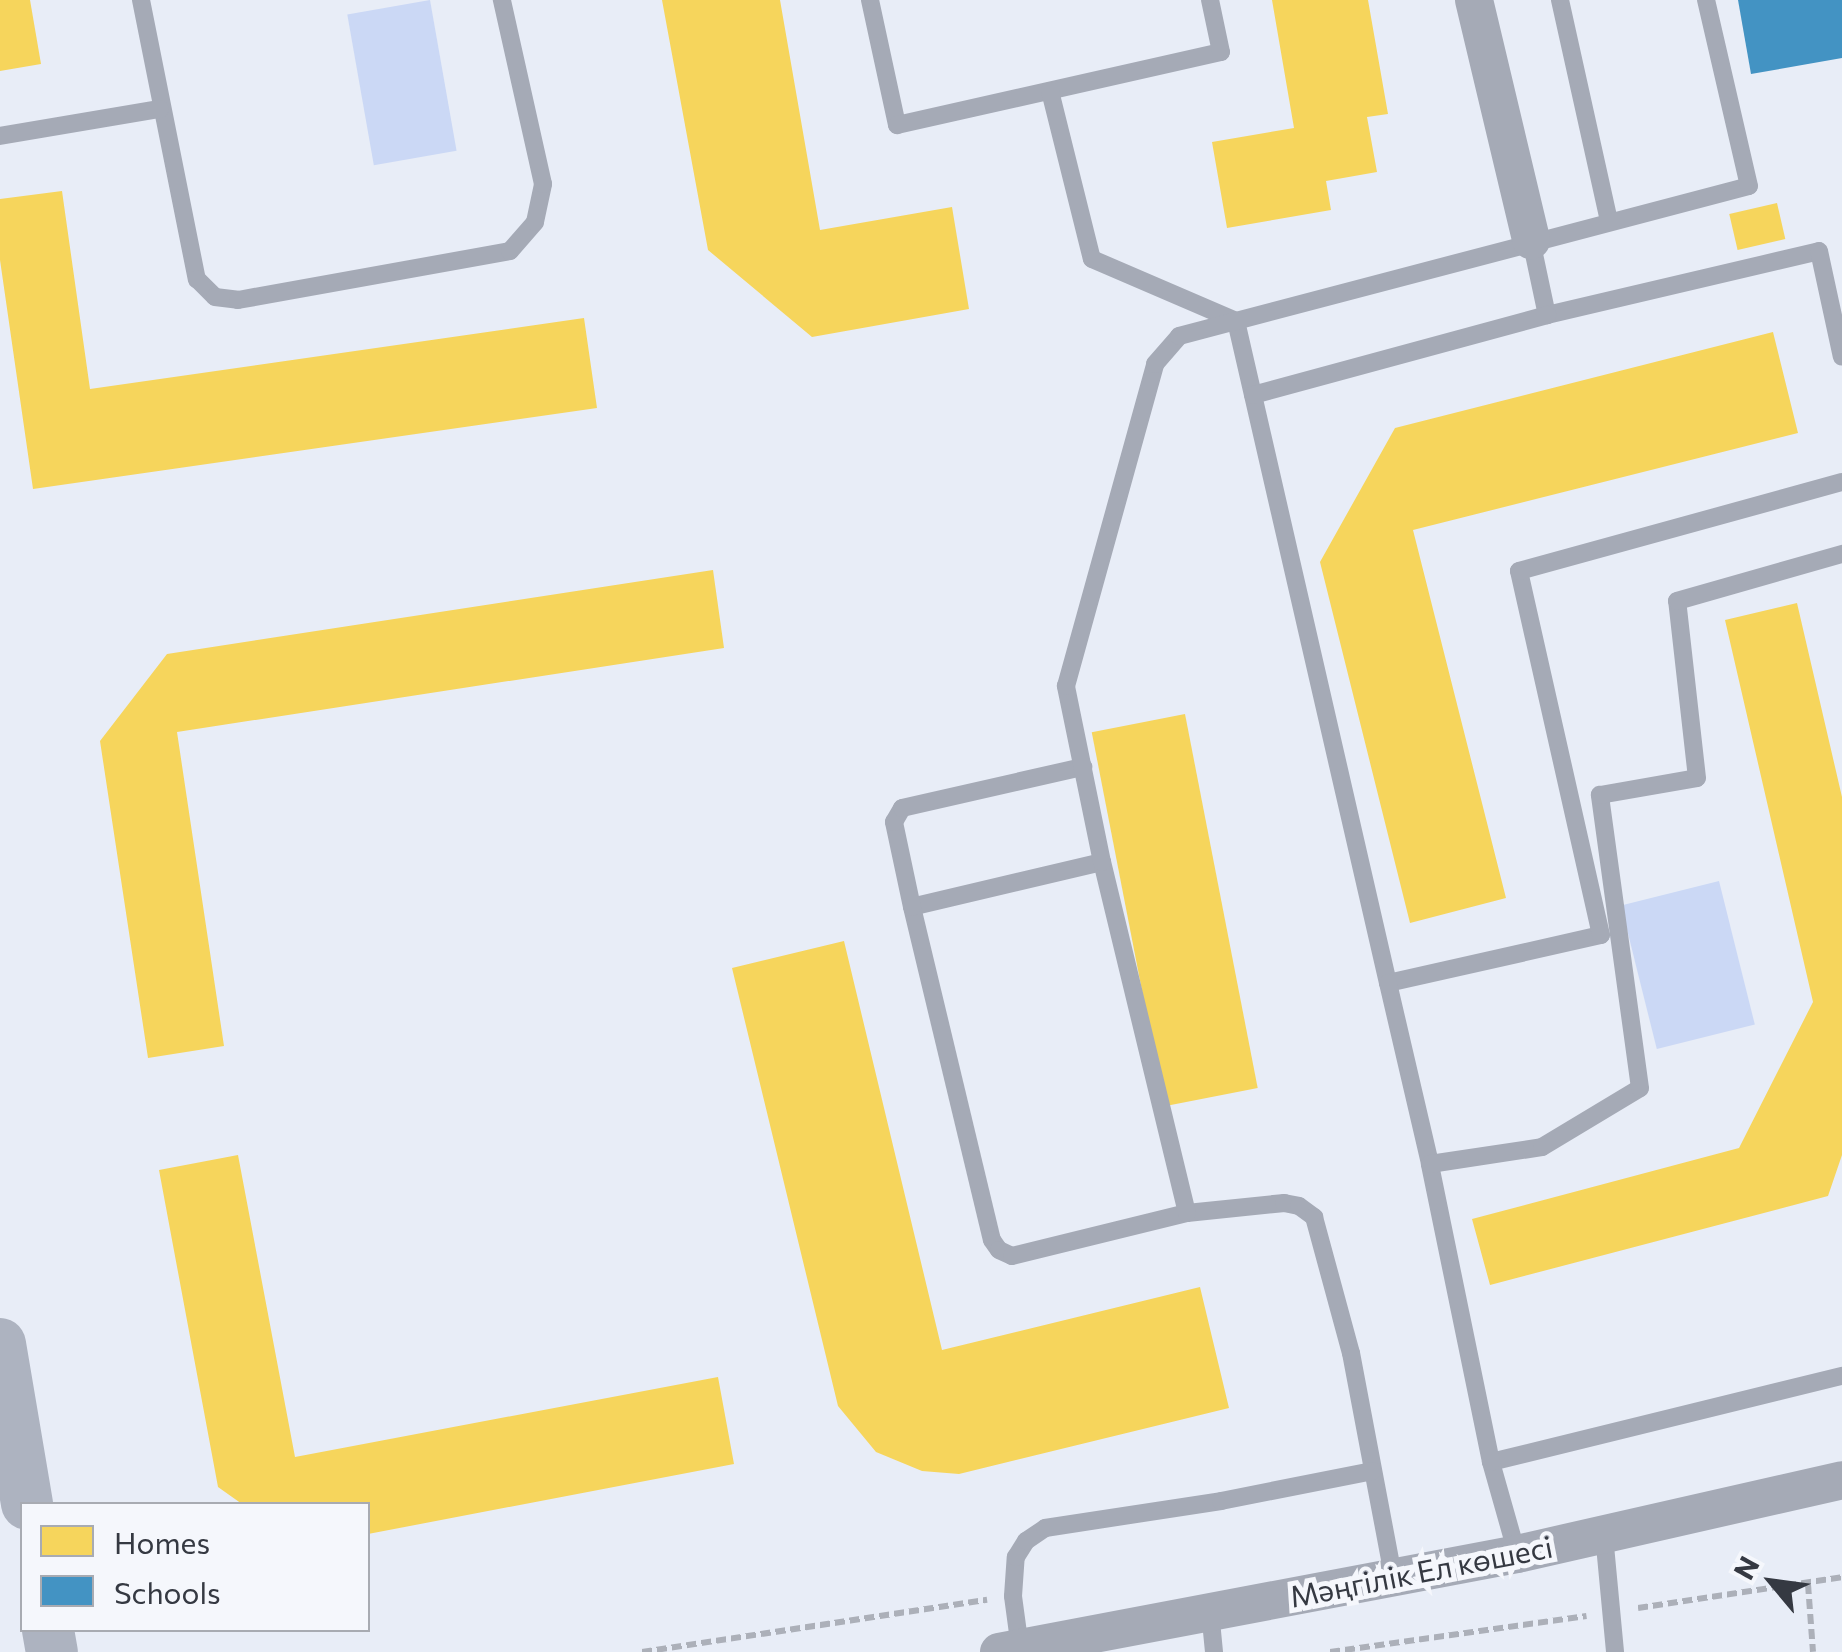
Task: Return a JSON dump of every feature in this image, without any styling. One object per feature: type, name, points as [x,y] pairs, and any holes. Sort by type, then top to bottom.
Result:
[{"type":"street","points":[[1474,0],[1531,240]]},
{"type":"street","points":[[0,1344],[27,1502]]},
{"type":"street","name":"Мәңгілік Ел көшесі","points":[[1010,1650],[1517,1554],[1842,1480]]},
{"type":"lane","points":[[141,0],[196,279],[215,297],[238,300],[510,251],[536,222],[543,184],[502,0]]},
{"type":"lane","points":[[870,0],[897,125],[1222,52],[1210,0]]},
{"type":"lane","points":[[1560,0],[1609,221]]},
{"type":"lane","points":[[1186,1213],[1102,862],[1066,686],[1156,364],[1179,336],[1531,240],[1749,186],[1706,0]]},
{"type":"lane","points":[[1050,90],[1092,259],[1236,321]]},
{"type":"lane","points":[[0,136],[160,109]]},
{"type":"lane","points":[[1531,240],[1548,315]]},
{"type":"lane","points":[[1253,395],[1548,315],[1819,252],[1842,356]]},
{"type":"lane","points":[[1236,321],[1430,1164],[1491,1462],[1517,1554]]},
{"type":"lane","points":[[1388,983],[1601,934],[1519,571],[1842,482]]},
{"type":"lane","points":[[1430,1164],[1542,1147],[1640,1088],[1600,795],[1698,778],[1677,601],[1842,554]]},
{"type":"lane","points":[[1082,767],[902,808],[894,822],[992,1240],[999,1250],[1012,1256],[1186,1213],[1284,1203],[1300,1206],[1314,1217],[1351,1353],[1393,1576]]},
{"type":"lane","points":[[912,907],[1102,862]]},
{"type":"lane","points":[[1491,1462],[1842,1376]]},
{"type":"lane","points":[[1010,1650],[1016,1557],[1026,1541],[1045,1528],[1221,1501],[1372,1471]]},
{"type":"lane","points":[[1604,1534],[1615,1652]]},
{"type":"lane","points":[[1210,1611],[1214,1652]]},
{"type":"path","points":[[1808,1584],[1813,1652]]},
{"type":"path","points":[[642,1652],[1013,1596]]},
{"type":"shaded area","points":[[430,0],[457,151],[374,165],[347,15]]},
{"type":"shaded area","points":[[1719,881],[1755,1025],[1657,1049],[1621,905]]},
{"type":"building: Homes","points":[[0,0],[30,0],[41,64],[0,71]]},
{"type":"building: Homes","points":[[662,0],[780,0],[820,230],[952,207],[969,309],[812,337],[708,250]]},
{"type":"building: Homes","points":[[1272,0],[1368,0],[1388,114],[1367,117],[1377,172],[1326,181],[1331,210],[1227,228],[1212,142],[1294,128]]},
{"type":"building: Homes","points":[[62,191],[90,389],[584,318],[597,408],[33,489],[0,260],[0,199]]},
{"type":"building: Homes","points":[[1777,203],[1785,239],[1738,250],[1729,214]]},
{"type":"building: Homes","points":[[1773,332],[1798,433],[1413,530],[1506,898],[1410,923],[1320,562],[1395,428]]},
{"type":"building: Homes","points":[[713,570],[724,648],[177,732],[224,1046],[148,1058],[100,741],[167,654]]},
{"type":"building: Homes","points":[[1797,603],[1842,797],[1842,1155],[1828,1196],[1490,1285],[1472,1219],[1739,1148],[1813,1002],[1725,620]]},
{"type":"building: Homes","points":[[1185,714],[1258,1088],[1164,1106],[1092,732]]},
{"type":"building: Homes","points":[[844,941],[942,1350],[1200,1287],[1229,1408],[959,1474],[922,1471],[876,1452],[838,1406],[732,968]]},
{"type":"building: Homes","points":[[238,1155],[295,1457],[718,1377],[734,1464],[370,1534],[370,1502],[239,1502],[218,1487],[159,1170]]},
{"type":"building: Schools","points":[[1738,0],[1842,0],[1842,58],[1751,74]]}]
